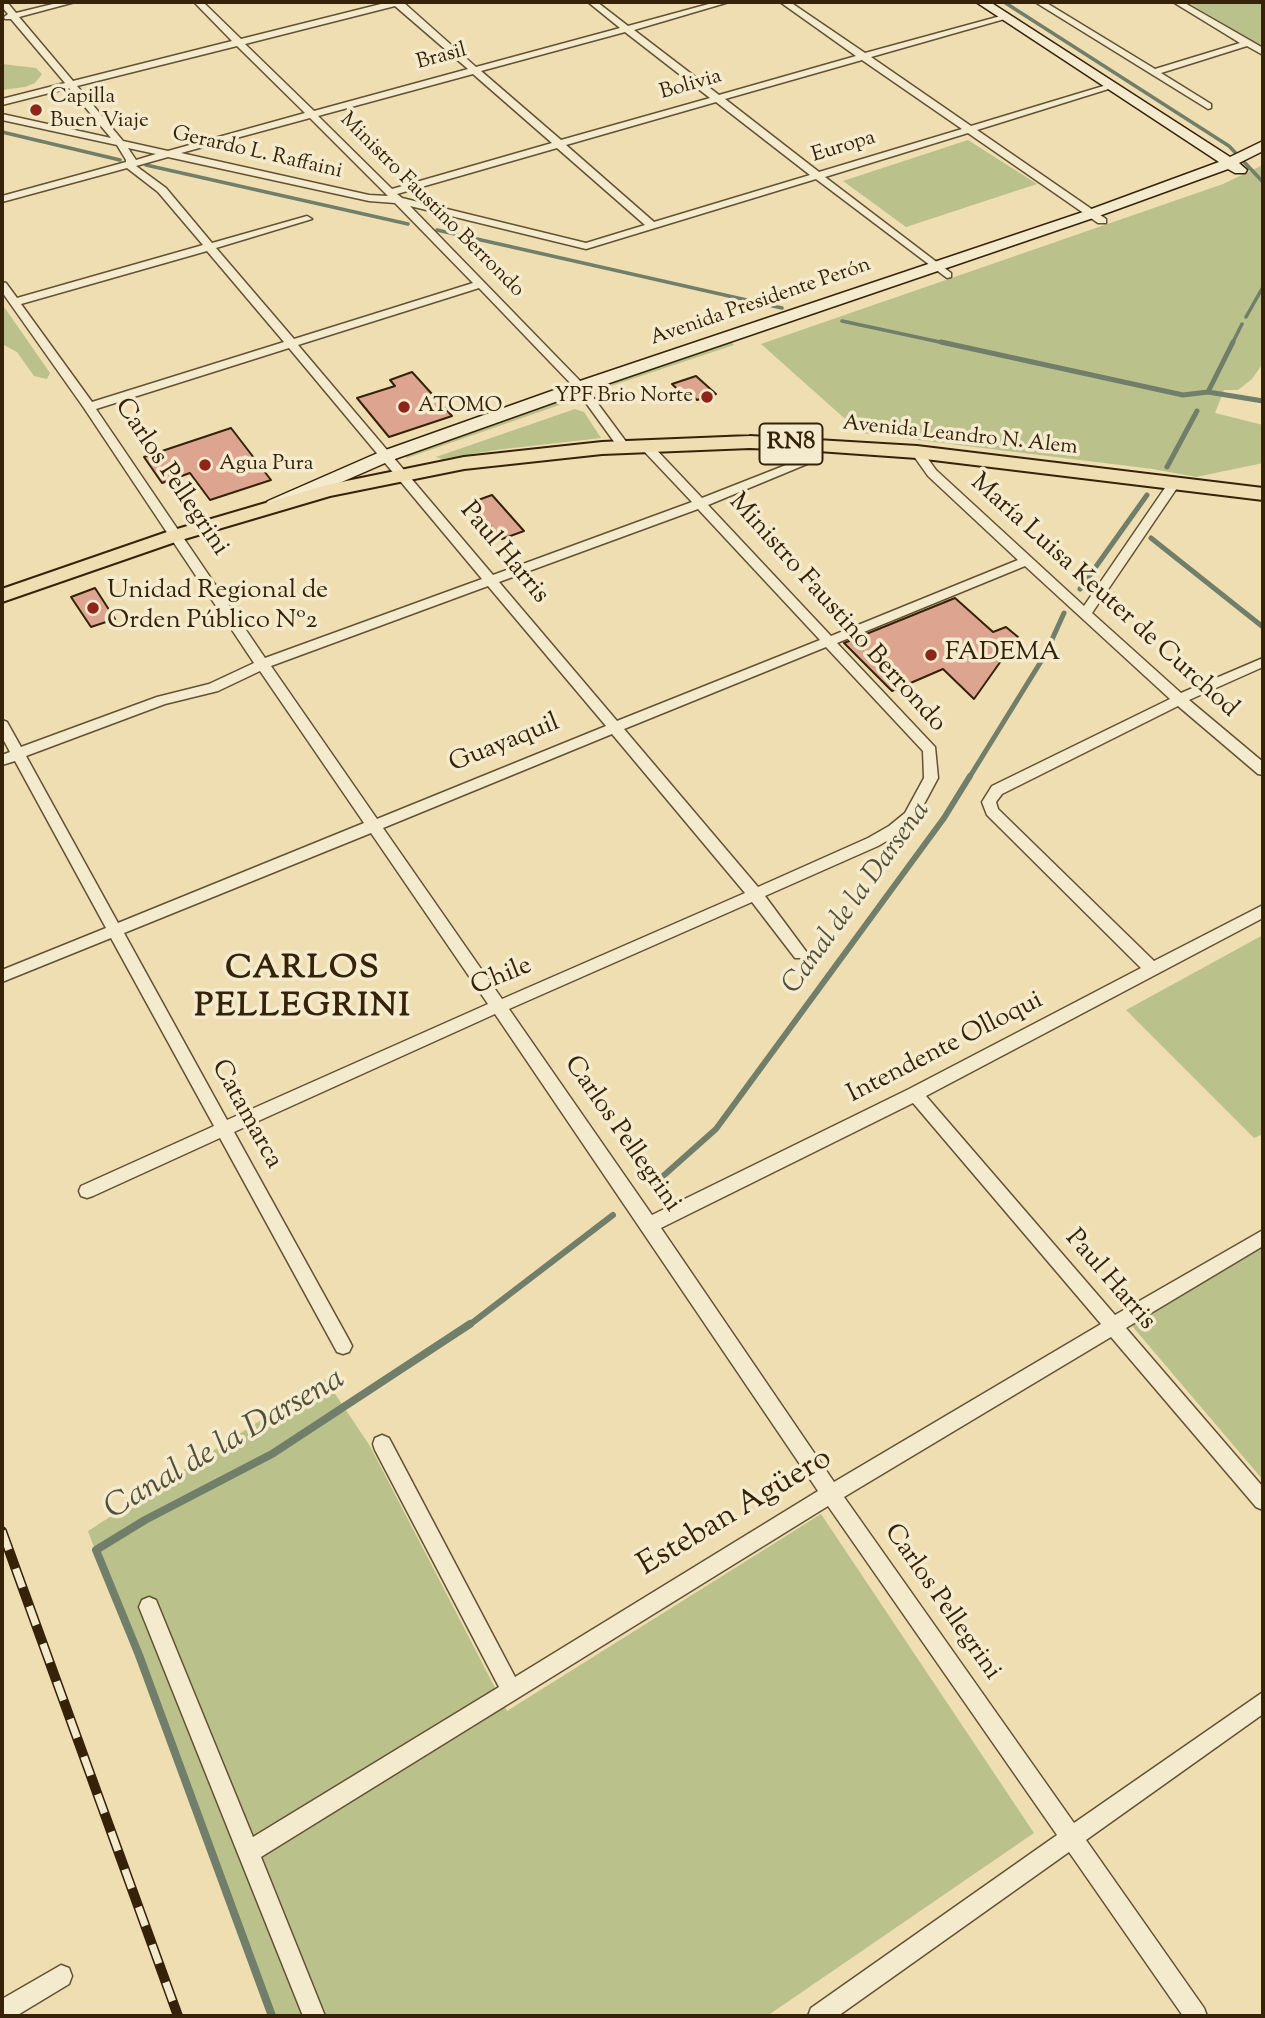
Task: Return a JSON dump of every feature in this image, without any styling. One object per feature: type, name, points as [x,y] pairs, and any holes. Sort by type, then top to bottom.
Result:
[{"type":"main road","points":[[982,2],[1236,167]]},
{"type":"main road","name":"Avenida Presidente Perón","points":[[1236,167],[1263,145]]},
{"type":"main road","name":"Avenida Presidente Perón","points":[[274,505],[337,488],[586,393],[1263,158]]},
{"type":"main road","name":"Avenida Leandro N. Alem","points":[[394,465],[464,463],[624,447],[750,442],[917,452],[1263,494]]},
{"type":"main road","name":"Avenida Presidente Perón","points":[[2,596],[174,536],[394,465]]},
{"type":"main road","name":"Avenida Leandro N. Alem","points":[[1176,485],[1263,478]]},
{"type":"street","points":[[2,2],[120,143],[131,164]]},
{"type":"street","points":[[2,18],[71,2]]},
{"type":"street","name":"Ministro Faustino Berrondo","points":[[198,2],[586,393],[624,447]]},
{"type":"street","points":[[2,102],[397,2],[653,226]]},
{"type":"street","points":[[592,2],[942,271]]},
{"type":"street","name":"Brasil","points":[[2,199],[725,2]]},
{"type":"street","points":[[785,2],[1096,218]]},
{"type":"street","points":[[1042,3],[1056,2]]},
{"type":"street","points":[[1177,2],[1263,52]]},
{"type":"street","points":[[1042,3],[1208,106]]},
{"type":"street","name":"Bolivia","points":[[392,196],[559,144],[1005,16]]},
{"type":"street","points":[[1156,72],[1248,43]]},
{"type":"street","name":"Europa","points":[[586,246],[1114,86]]},
{"type":"street","name":"Gerardo L. Raffaini","points":[[2,117],[369,198],[392,196],[586,246]]},
{"type":"street","name":"Paul Harris","points":[[131,164],[131,167],[159,187],[211,247],[754,893],[800,954]]},
{"type":"street","points":[[103,172],[159,187]]},
{"type":"street","points":[[14,302],[307,219]]},
{"type":"street","points":[[89,407],[480,284]]},
{"type":"street","name":"Carlos Pellegrini","points":[[2,285],[89,407],[174,536],[831,1494],[1196,2016]]},
{"type":"street","points":[[10,757],[162,700],[213,688],[263,664],[701,503],[790,468],[803,461],[818,445]]},
{"type":"street","name":"Ministro Faustino Berrondo","points":[[645,446],[830,640],[929,750],[931,778],[923,796]]},
{"type":"street","name":"María Luisa Keuter de Curchod","points":[[917,452],[932,473],[1027,561],[1179,699],[1263,770]]},
{"type":"street","points":[[1085,614],[1176,485]]},
{"type":"street","name":"Guayaquil","points":[[2,976],[1027,561]]},
{"type":"street","points":[[1152,969],[992,811],[989,802],[997,790],[1179,699],[1263,662]]},
{"type":"street","name":"Catamarca","points":[[2,725],[10,757],[116,929],[222,1129],[343,1346]]},
{"type":"street","name":"Chile","points":[[87,1191],[473,1016],[873,842],[910,817],[923,796]]},
{"type":"street","name":"Intendente Olloqui","points":[[649,1225],[915,1094],[1263,911]]},
{"type":"street","name":"Paul Harris","points":[[915,1094],[1263,1501]]},
{"type":"street","name":"Esteban Agüero","points":[[247,1853],[831,1494],[1263,1237]]},
{"type":"street","points":[[382,1444],[510,1689]]},
{"type":"street","points":[[149,1607],[314,2016]]},
{"type":"street","points":[[819,2016],[1263,1702]]},
{"type":"street","points":[[2,2012],[61,1976]]},
{"type":"green space","points":[[1187,2],[1263,2],[1263,47]]},
{"type":"green space","points":[[2,64],[36,68],[42,74],[35,83],[25,87],[2,90]]},
{"type":"green space","points":[[968,140],[1037,184],[906,227],[843,181]]},
{"type":"green space","points":[[1263,165],[1263,363],[1252,379],[1238,390],[1224,390],[1215,413],[1263,425],[1263,463],[1196,477],[1153,469],[861,433],[761,344],[1223,184]]},
{"type":"green space","points":[[2,304],[50,373],[47,379],[34,376],[17,352],[2,344]]},
{"type":"green space","points":[[731,342],[734,345],[599,390],[597,388]]},
{"type":"green space","points":[[566,399],[568,402],[407,458],[404,455]]},
{"type":"green space","points":[[575,409],[584,412],[601,438],[442,459],[436,457]]},
{"type":"green space","points":[[1263,935],[1263,1134],[1254,1138],[1126,1010]]},
{"type":"green space","points":[[1263,1237],[1263,1480],[1127,1320]]},
{"type":"green space","points":[[325,1379],[370,1446],[507,1711],[821,1514],[1034,1833],[767,2016],[270,2016],[88,1531]]},
{"type":"building","name":"ATOMO","points":[[412,372],[452,416],[389,437],[357,398],[395,386],[390,380]]},
{"type":"building","points":[[696,376],[716,394],[697,400],[690,394],[684,396],[672,384]]},
{"type":"building","name":"Agua Pura","points":[[231,428],[271,480],[210,500],[190,473],[162,483],[144,457]]},
{"type":"building","points":[[492,495],[524,531],[502,539],[470,503]]},
{"type":"building","name":"Unidad Regional de Orden Público Nº2","points":[[95,588],[115,619],[91,627],[71,597]]},
{"type":"building","name":"FADEMA","points":[[955,598],[993,632],[1006,627],[1018,637],[974,699],[943,669],[892,691],[844,643]]},
{"type":"waterway","name":"Canal de la Darsena","points":[[1004,2],[1229,146],[1263,182]]},
{"type":"waterway","points":[[2,132],[120,160]]},
{"type":"waterway","points":[[146,165],[408,224]]},
{"type":"waterway","points":[[437,230],[782,308]]},
{"type":"waterway","name":"Canal de la Darsena","points":[[1246,317],[1263,287]]},
{"type":"waterway","points":[[842,321],[949,344]]},
{"type":"waterway","name":"Canal de la Darsena","points":[[1208,392],[1242,324]]},
{"type":"waterway","points":[[941,342],[1183,395],[1208,392]]},
{"type":"waterway","points":[[1208,392],[1263,401]]},
{"type":"waterway","name":"Canal de la Darsena","points":[[1167,467],[1197,411]]},
{"type":"waterway","name":"Canal de la Darsena","points":[[1080,589],[1147,495]]},
{"type":"waterway","points":[[1151,538],[1263,627]]},
{"type":"waterway","name":"Canal de la Darsena","points":[[969,778],[1045,655],[1064,613]]},
{"type":"waterway","name":"Canal de la Darsena","points":[[653,1185],[716,1129],[944,818],[970,776]]},
{"type":"waterway","name":"Canal de la Darsena","points":[[468,1326],[613,1215]]},
{"type":"waterway","name":"Canal de la Darsena","points":[[272,2016],[139,1655],[96,1550],[145,1520],[272,1454],[470,1324]]},
{"type":"railway","points":[[2,1531],[178,2016]]},
{"type":"place","name":"Capilla Buen Viaje","points":[[36,110]]},
{"type":"place","name":"YPF Brio Norte","points":[[707,397]]},
{"type":"place","name":"ATOMO","points":[[404,407]]},
{"type":"place","name":"Agua Pura","points":[[205,465]]},
{"type":"place","name":"Unidad Regional de Orden Público Nº2","points":[[93,608]]},
{"type":"place","name":"FADEMA","points":[[931,655]]},
{"type":"district","name":"CARLOS PELLEGRINI","points":[[303,990]]}]
